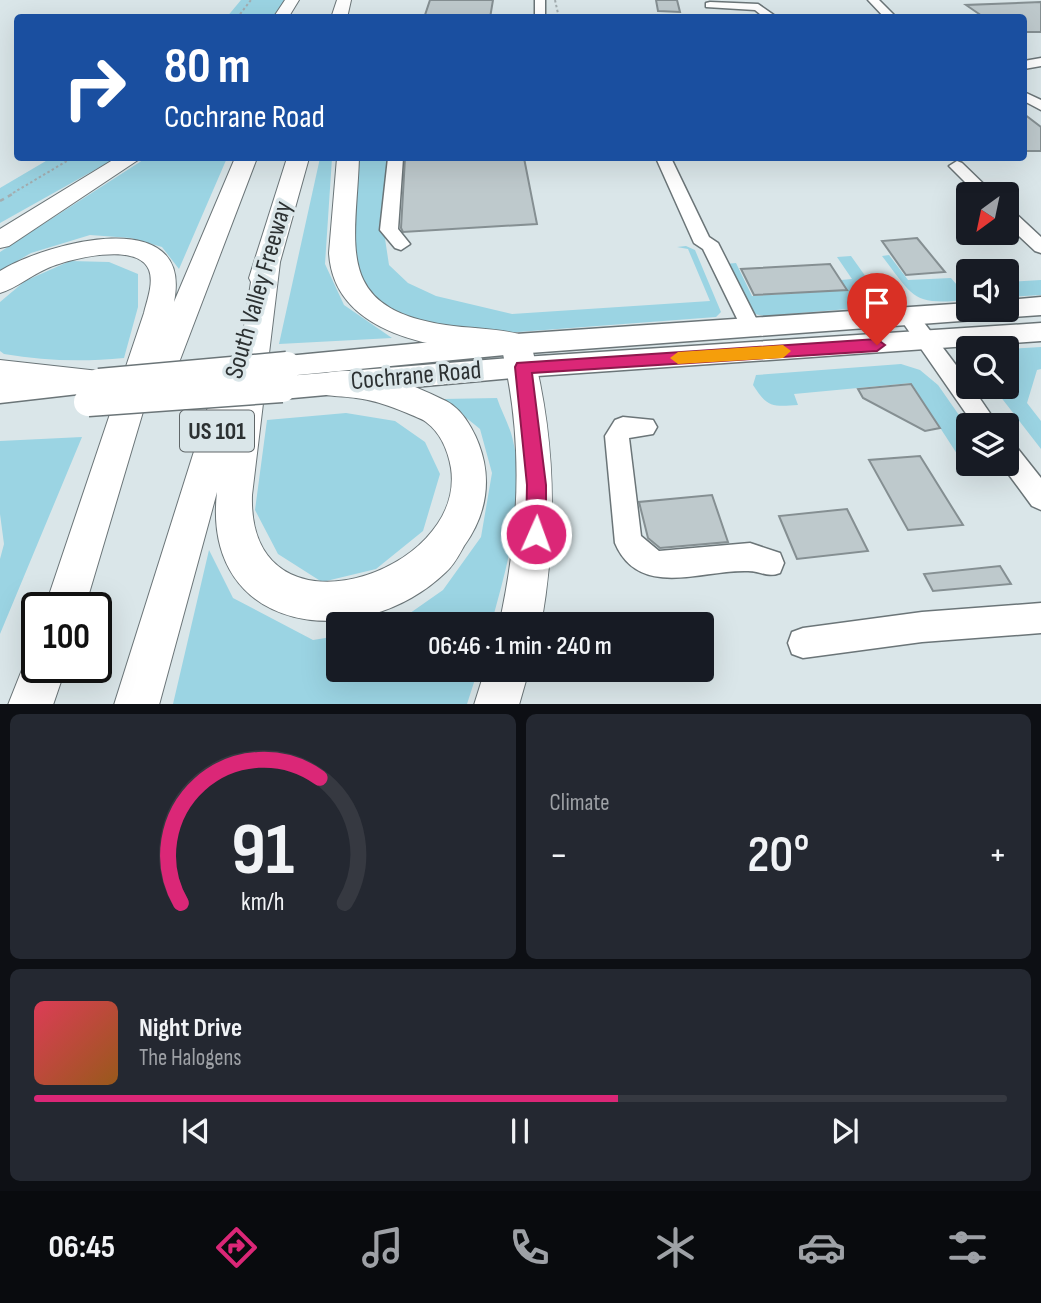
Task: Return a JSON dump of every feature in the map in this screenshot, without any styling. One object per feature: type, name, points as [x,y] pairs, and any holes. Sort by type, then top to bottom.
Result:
[{"type":"highway","points":[[286,14],[302,3]]},
{"type":"highway","points":[[0,240],[125,161]]},
{"type":"highway","name":"South Valley Freeway","points":[[72,592],[245,161]]},
{"type":"highway","name":"South Valley Freeway","points":[[136,704],[297,161]]},
{"type":"highway","points":[[348,161],[344,265],[355,290],[380,313],[420,331],[520,356],[535,463],[537,517],[531,574],[523,612]]},
{"type":"highway","points":[[0,284],[42,260],[97,247],[129,247],[141,251],[159,264],[163,273],[158,313],[71,592]]},
{"type":"highway","points":[[267,261],[237,478],[235,528],[241,549],[253,570],[268,586],[291,597],[318,604],[347,602],[376,595],[403,583],[424,569],[455,533],[464,512],[470,481],[465,447],[442,414],[405,395],[348,383],[330,384]]},
{"type":"highway","points":[[0,372],[94,393]]},
{"type":"highway","points":[[496,704],[503,682]]},
{"type":"highway","points":[[30,704],[38,683]]},
{"type":"main road","points":[[1019,308],[1041,306]]},
{"type":"main road","name":"Cochrane Road","points":[[285,377],[330,384],[520,356],[743,328],[956,313]]},
{"type":"main road","name":"Cochrane Road","points":[[0,392],[94,393],[520,356],[926,342],[1041,332]]},
{"type":"main road","name":"Cochrane Road","points":[[0,410],[94,393]]},
{"type":"street","points":[[873,0],[897,14]]},
{"type":"street","points":[[890,0],[897,14]]},
{"type":"street","points":[[709,2],[758,7],[768,14]]},
{"type":"street","points":[[396,161],[389,230],[401,244]]},
{"type":"street","points":[[664,161],[743,328]]},
{"type":"street","points":[[957,166],[974,182]]},
{"type":"street","points":[[1019,226],[1041,247]]},
{"type":"street","points":[[909,317],[978,413]]},
{"type":"street","points":[[645,427],[623,427],[617,436],[628,543],[647,560],[658,565],[750,557],[771,563]]},
{"type":"street","points":[[1019,468],[1041,498]]},
{"type":"street","points":[[803,643],[922,627],[1041,618]]},
{"type":"path","points":[[240,14],[251,0]]},
{"type":"path","points":[[0,201],[67,161]]},
{"type":"shaded area","points":[[241,0],[285,0],[275,14],[229,14]]},
{"type":"shaded area","points":[[46,161],[111,161],[0,223],[0,188]]},
{"type":"shaded area","points":[[141,161],[226,161],[179,269],[162,247],[131,238],[90,235],[31,253],[0,271],[0,252]]},
{"type":"shaded area","points":[[319,161],[332,161],[325,264],[344,305],[392,338],[279,344]]},
{"type":"shaded area","points":[[354,161],[387,161],[390,168],[384,232],[389,265],[408,283],[436,296],[512,314],[710,301],[688,249],[677,247],[686,246],[695,250],[721,312],[716,317],[490,334],[410,322],[375,299],[355,270]]},
{"type":"shaded area","points":[[889,255],[908,280],[951,278],[956,284],[956,301],[925,300],[916,296],[901,282],[882,256]]},
{"type":"shaded area","points":[[851,256],[881,298],[880,304],[872,307],[764,316],[750,313],[724,264],[736,263],[752,296],[847,290],[841,280],[852,279],[837,257]]},
{"type":"shaded area","points":[[70,261],[109,262],[138,274],[138,307],[124,358],[64,360],[4,354],[0,351],[0,302],[25,281]]},
{"type":"shaded area","points":[[1041,280],[1041,295],[1019,296],[1019,281]]},
{"type":"shaded area","points":[[1041,347],[1041,369],[1037,370],[1027,403],[1041,421],[1041,449],[1019,421],[1019,413],[1013,413],[1002,399],[1019,399],[1019,348]]},
{"type":"shaded area","points":[[901,364],[920,370],[938,385],[958,413],[956,452],[911,383],[794,394],[798,405],[782,406],[771,404],[762,398],[753,385],[756,375]]},
{"type":"shaded area","points":[[497,398],[511,433],[518,481],[517,505],[509,554],[494,612],[412,612],[443,590],[481,537],[492,473],[480,429],[443,399]]},
{"type":"shaded area","points":[[346,413],[395,421],[425,442],[440,474],[423,531],[376,569],[322,582],[278,554],[255,510],[267,420]]},
{"type":"shaded area","points":[[82,437],[0,634],[0,559],[4,544],[0,514],[0,441]]},
{"type":"shaded area","points":[[209,550],[233,598],[313,640],[326,638],[326,682],[474,682],[467,704],[173,704]]},
{"type":"building","points":[[430,0],[493,0],[491,14],[425,14]]},
{"type":"building","points":[[656,0],[677,0],[680,12],[658,11]]},
{"type":"building","points":[[1041,2],[1041,32],[1027,32],[1027,14],[979,14],[966,5]]},
{"type":"building","points":[[1027,116],[1041,127],[1041,151],[1027,151]]},
{"type":"building","points":[[405,161],[525,161],[537,224],[403,232],[401,228]]},
{"type":"building","points":[[917,238],[945,272],[906,275],[882,241]]},
{"type":"building","points":[[830,264],[847,290],[754,295],[741,269]]},
{"type":"building","points":[[911,384],[940,428],[925,431],[863,398],[858,389]]},
{"type":"building","points":[[920,456],[963,525],[908,530],[869,460]]},
{"type":"building","points":[[712,495],[728,542],[660,548],[648,538],[639,502]]},
{"type":"building","points":[[847,509],[868,551],[797,559],[779,516]]},
{"type":"building","points":[[1000,566],[1011,584],[933,591],[924,574]]},
{"type":"slow traffic","points":[[678,358],[783,351]]},
{"type":"route","points":[[536,534],[537,485],[523,367],[877,345]]}]
